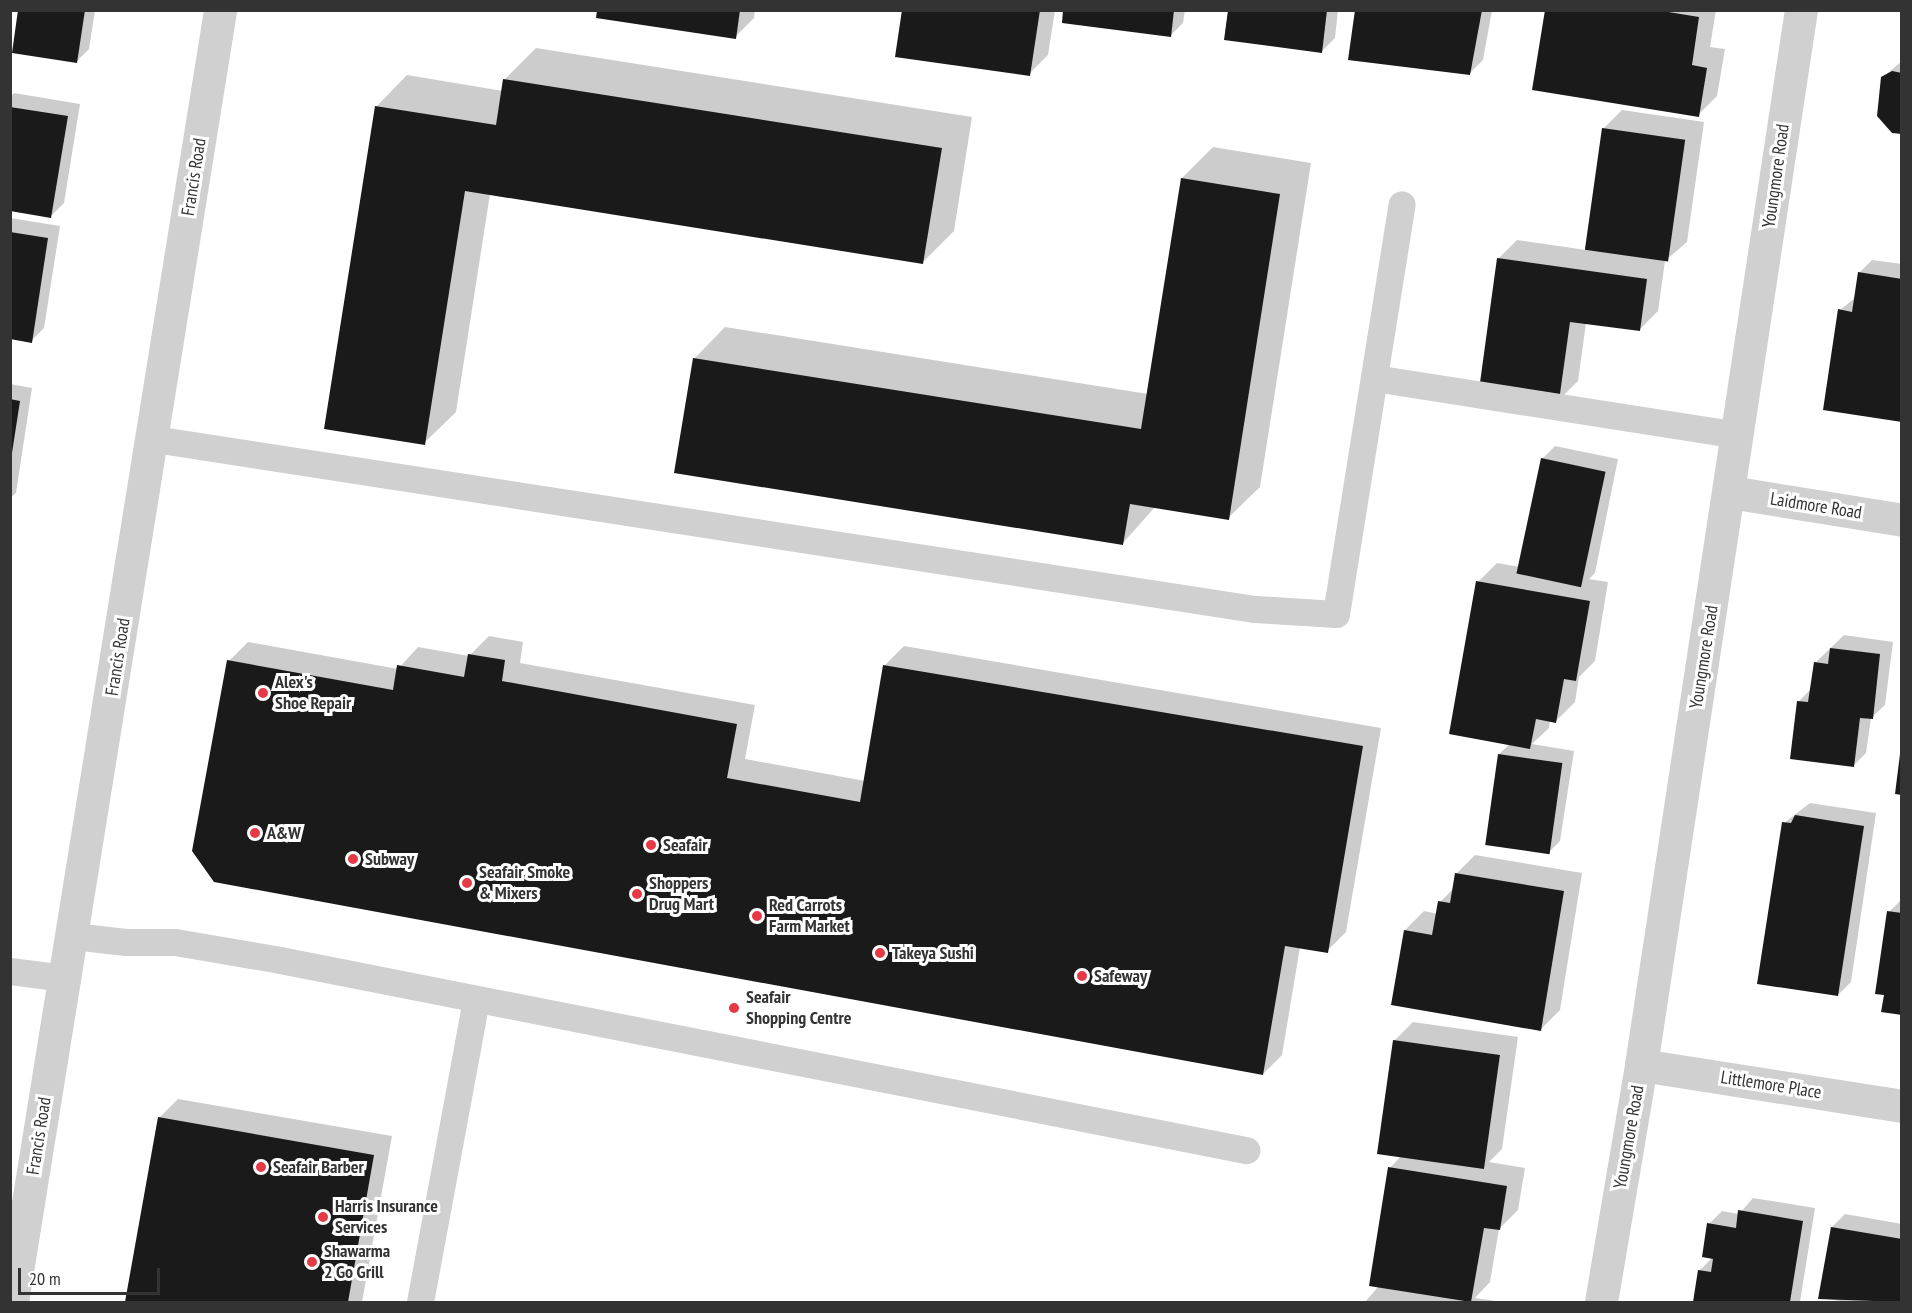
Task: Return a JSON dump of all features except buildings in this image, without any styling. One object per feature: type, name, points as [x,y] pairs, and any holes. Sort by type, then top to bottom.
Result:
[{"type":"street","name":"Francis Road","points":[[12,1302],[154,439],[220,10]]},
{"type":"street","name":"Youngmore Road","points":[[1601,1302],[1641,1065],[1730,492],[1801,10]]},
{"type":"street","name":"Laidmore Road","points":[[1730,492],[1902,520]]},
{"type":"street","name":"Littlemore Place","points":[[1641,1065],[1902,1106]]},
{"type":"lane","points":[[154,439],[1255,609],[1336,614],[1402,204]]},
{"type":"lane","points":[[1374,378],[1738,435]]},
{"type":"lane","points":[[73,936],[126,942],[175,942],[1246,1150]]},
{"type":"lane","points":[[10,970],[65,978]]},
{"type":"lane","points":[[420,1302],[476,1000]]},
{"type":"place","name":"Alex's Shoe Repair","points":[[263,693]]},
{"type":"place","name":"A&W","points":[[255,833]]},
{"type":"place","name":"Seafair","points":[[651,845]]},
{"type":"place","name":"Subway","points":[[353,859]]},
{"type":"place","name":"Seafair Smoke & Mixers","points":[[467,883]]},
{"type":"place","name":"Shoppers Drug Mart","points":[[637,894]]},
{"type":"place","name":"Red Carrots Farm Market","points":[[757,916]]},
{"type":"place","name":"Takeya Sushi","points":[[880,953]]},
{"type":"place","name":"Safeway","points":[[1082,976]]},
{"type":"place","name":"Seafair Shopping Centre","points":[[734,1008]]},
{"type":"place","name":"Seafair Barber","points":[[261,1167]]},
{"type":"place","name":"Harris Insurance Services","points":[[323,1217]]},
{"type":"place","name":"Shawarma 2 Go Grill","points":[[312,1262]]}]
